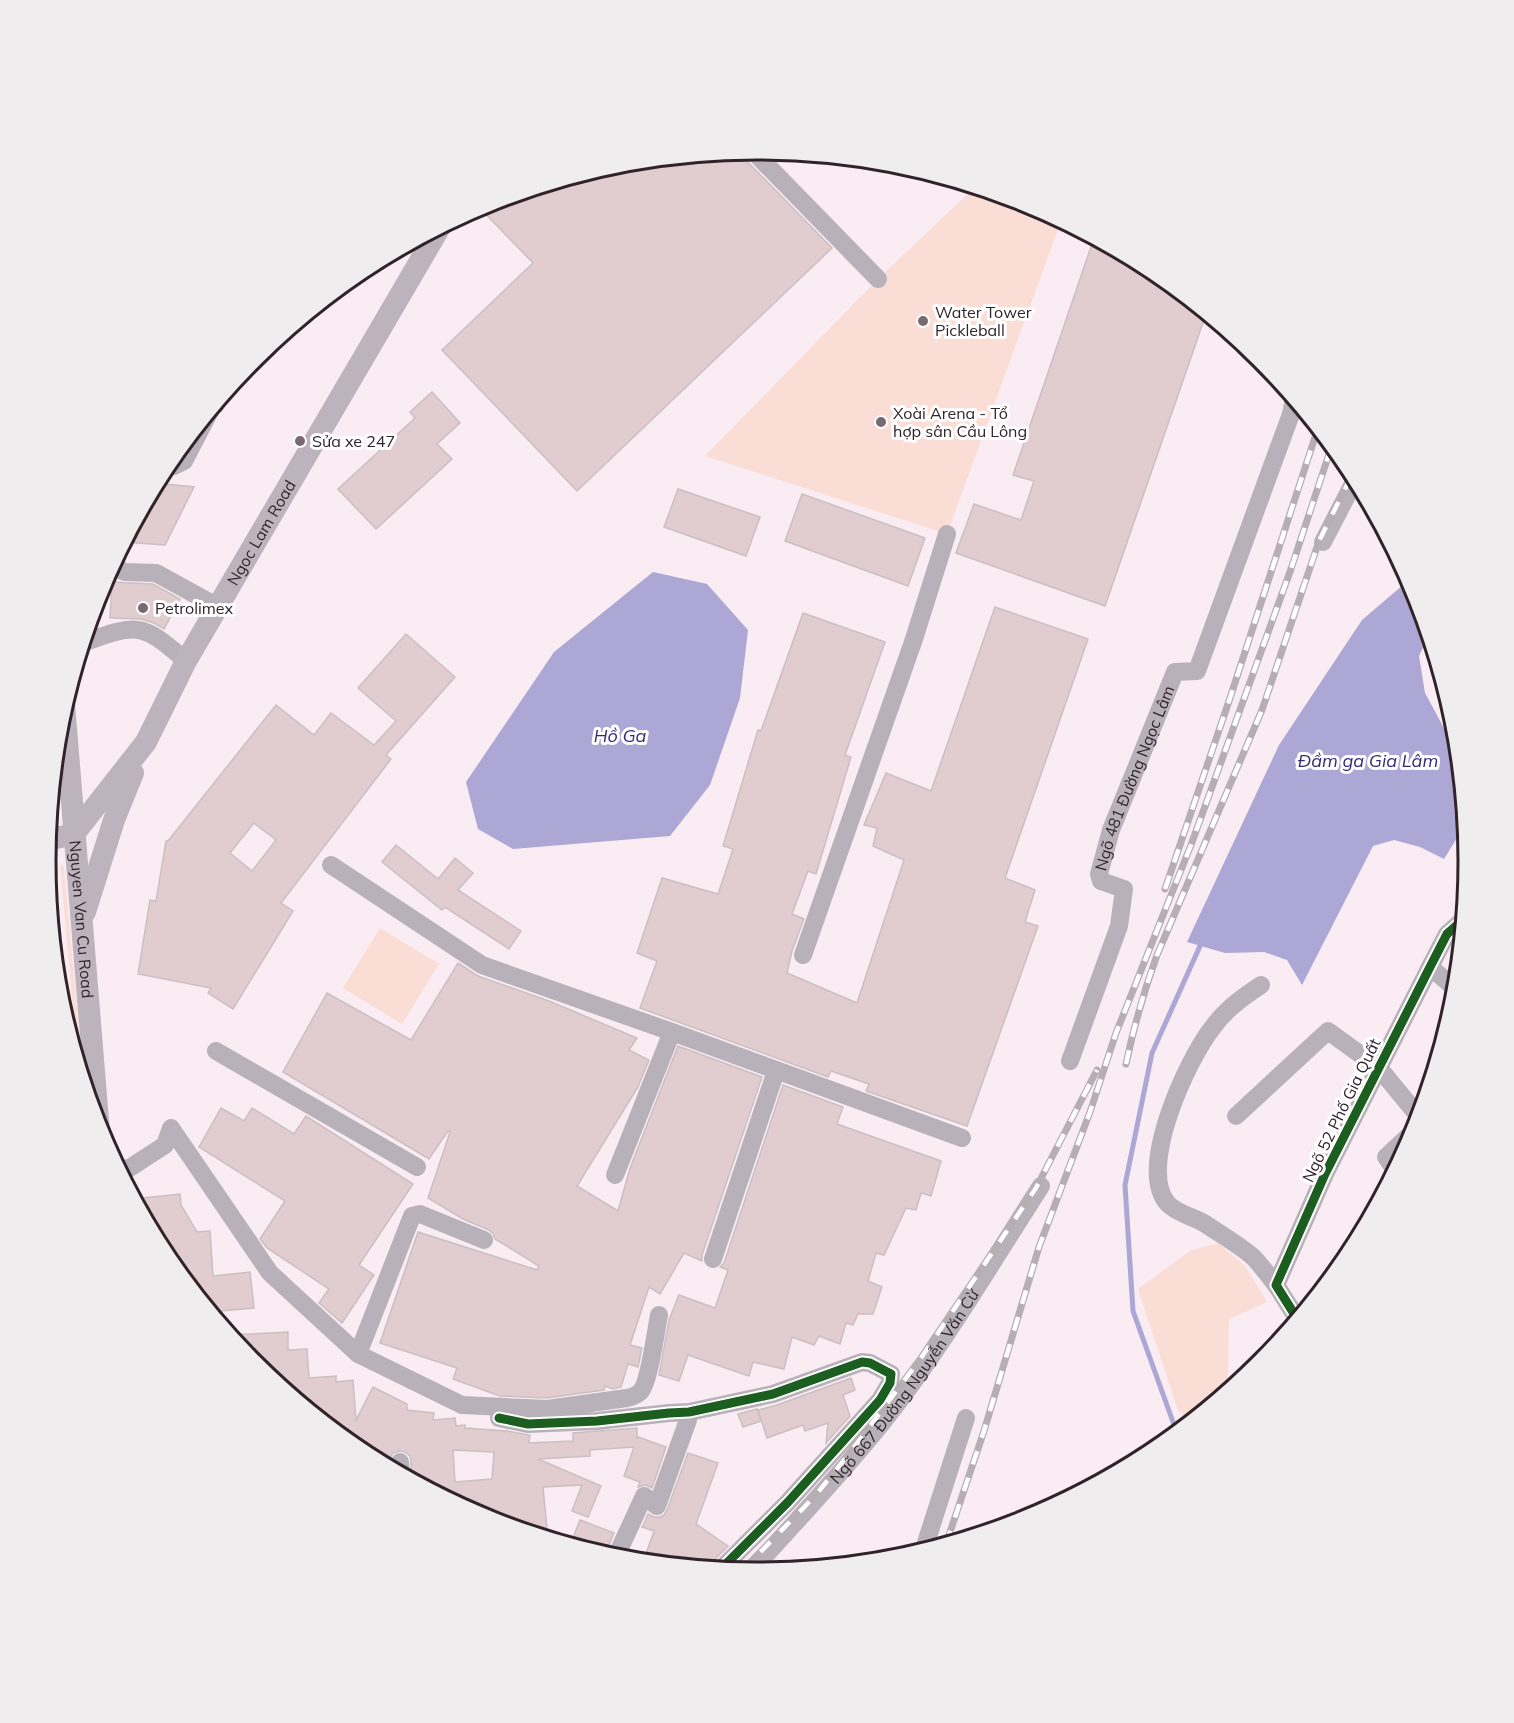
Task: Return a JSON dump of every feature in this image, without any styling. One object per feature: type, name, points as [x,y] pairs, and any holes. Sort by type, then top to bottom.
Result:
[{"type":"main road","name":"Ngoc Lam Road","points":[[75,834],[146,742],[186,661],[433,240]]},
{"type":"main road","name":"Nguyen Van Cu Road","points":[[67,738],[96,1095]]},
{"type":"main road","points":[[82,921],[122,799],[146,742]]},
{"type":"main road","points":[[57,838],[75,834]]},
{"type":"street","points":[[762,160],[878,279]]},
{"type":"street","name":"Ngõ 481 Đường Ngọc Lâm","points":[[1070,1061],[1119,926],[1124,889],[1101,881],[1099,874],[1111,830],[1175,672],[1197,671],[1292,408]]},
{"type":"street","points":[[180,463],[184,461],[193,444]]},
{"type":"street","points":[[1323,542],[1351,489]]},
{"type":"street","points":[[802,955],[914,639],[947,534]]},
{"type":"street","points":[[120,570],[125,572],[156,573],[218,607]]},
{"type":"street","points":[[92,641],[113,632],[141,629],[163,641],[186,661]]},
{"type":"street","points":[[331,865],[482,965],[962,1138]]},
{"type":"street","name":"Ngõ 52 Phố Gia Quất","points":[[1276,1285],[1325,1174],[1447,934],[1455,927]]},
{"type":"street","points":[[1430,967],[1448,981]]},
{"type":"street","points":[[1261,986],[1239,999],[1213,1026],[1180,1084],[1165,1123],[1161,1141],[1160,1192],[1178,1212],[1199,1221],[1254,1258],[1276,1285],[1294,1313]]},
{"type":"street","points":[[1236,1116],[1328,1031],[1379,1068],[1413,1109]]},
{"type":"street","points":[[615,1174],[672,1032]]},
{"type":"street","points":[[216,1051],[417,1167]]},
{"type":"street","points":[[713,1259],[776,1071]]},
{"type":"street","points":[[127,1169],[165,1145],[171,1128],[270,1273],[358,1354],[462,1405],[547,1409],[627,1398],[640,1393],[646,1383],[658,1315]]},
{"type":"street","points":[[1390,1163],[1386,1156],[1398,1145]]},
{"type":"street","name":"Ngõ 667 Đường Nguyễn Văn Cừ","points":[[758,1563],[882,1423],[935,1350],[1041,1186]]},
{"type":"street","points":[[358,1354],[412,1216],[420,1214],[484,1240]]},
{"type":"street","points":[[499,1418],[528,1424],[597,1421],[689,1412],[773,1394],[862,1362],[870,1362],[891,1374],[890,1383],[880,1400],[788,1502],[728,1562]]},
{"type":"street","points":[[619,1550],[644,1496],[657,1506],[689,1412]]},
{"type":"street","points":[[925,1542],[966,1418]]},
{"type":"shaded area","points":[[969,193],[1025,213],[1058,228],[947,534],[705,456],[878,279]]},
{"type":"shaded area","points":[[60,865],[63,865],[64,869],[81,1048],[74,1022]]},
{"type":"shaded area","points":[[380,928],[439,964],[402,1024],[343,988]]},
{"type":"shaded area","points":[[1218,1243],[1245,1266],[1267,1302],[1229,1319],[1228,1381],[1185,1417],[1178,1410],[1138,1289],[1190,1251]]},
{"type":"water","name":"Hồ Ga","points":[[653,572],[707,584],[748,630],[740,698],[710,785],[670,836],[513,849],[478,829],[466,782],[554,652]]},
{"type":"water","name":"Đầm ga Gia Lâm","points":[[1402,586],[1424,645],[1419,656],[1425,693],[1446,732],[1457,816],[1457,837],[1444,859],[1420,847],[1394,840],[1373,846],[1302,985],[1287,960],[1264,952],[1225,953],[1187,942],[1279,745],[1362,620]]},
{"type":"building","points":[[746,160],[832,248],[577,491],[442,350],[533,263],[486,214],[532,197],[620,173],[711,162]]},
{"type":"building","points":[[1092,245],[1147,278],[1204,321],[1105,606],[956,553],[974,504],[1021,520],[1034,481],[1013,475]]},
{"type":"building","points":[[432,392],[460,423],[437,444],[452,459],[376,529],[338,489],[415,418],[410,412]]},
{"type":"building","points":[[166,484],[194,487],[165,545],[132,543]]},
{"type":"building","points":[[678,489],[760,517],[746,556],[664,527]]},
{"type":"building","points":[[802,494],[925,538],[908,586],[785,541]]},
{"type":"building","name":"Petrolimex","points":[[114,582],[153,584],[180,599],[164,629],[141,619],[110,618]]},
{"type":"building","points":[[995,607],[1088,639],[1005,878],[1035,890],[1025,922],[1038,926],[967,1126],[866,1091],[869,1084],[831,1071],[828,1077],[640,1008],[657,961],[637,953],[662,878],[718,894],[733,849],[723,846],[758,730],[761,731],[803,613],[885,642],[845,755],[851,757],[816,874],[808,871],[792,914],[804,919],[792,951],[787,973],[857,1003],[904,860],[873,846],[877,828],[864,825],[886,773],[931,791]]},
{"type":"building","points":[[406,634],[455,677],[386,755],[391,759],[281,903],[293,911],[233,1009],[208,993],[211,988],[138,974],[150,900],[156,901],[166,841],[276,705],[314,735],[331,713],[374,745],[396,721],[358,688]],"holes":[[[254,823],[276,840],[252,871],[230,853]]]},
{"type":"building","points":[[396,845],[438,879],[455,858],[473,873],[458,890],[521,931],[509,949],[445,907],[442,910],[382,862]]},
{"type":"building","points":[[458,963],[478,976],[549,1001],[637,1038],[629,1050],[649,1060],[638,1087],[577,1186],[618,1211],[630,1168],[678,1046],[762,1077],[702,1255],[702,1261],[684,1253],[660,1294],[649,1287],[630,1345],[642,1348],[638,1367],[628,1364],[621,1387],[613,1389],[605,1386],[604,1390],[546,1398],[500,1396],[453,1379],[457,1368],[380,1343],[418,1232],[537,1270],[539,1266],[495,1239],[489,1230],[463,1219],[428,1198],[450,1132],[448,1131],[429,1159],[283,1072],[327,993],[411,1040]]},
{"type":"building","points":[[783,1085],[843,1107],[837,1124],[941,1161],[931,1196],[921,1193],[916,1210],[906,1208],[884,1255],[876,1253],[868,1281],[882,1287],[873,1314],[858,1314],[853,1325],[846,1323],[840,1344],[819,1336],[814,1345],[792,1337],[784,1369],[753,1362],[749,1376],[688,1355],[679,1381],[659,1375],[669,1320],[679,1295],[715,1308],[728,1270],[720,1267],[724,1263]]},
{"type":"building","points":[[221,1108],[244,1121],[252,1108],[294,1134],[306,1116],[413,1184],[359,1265],[374,1275],[342,1323],[319,1303],[329,1289],[267,1248],[260,1239],[285,1201],[199,1147]]},
{"type":"building","points":[[180,1194],[181,1205],[197,1232],[210,1231],[213,1276],[250,1272],[254,1308],[219,1311],[200,1289],[174,1251],[142,1198]]},
{"type":"building","points":[[288,1332],[288,1350],[307,1349],[309,1378],[336,1376],[336,1382],[353,1380],[356,1420],[373,1387],[407,1404],[407,1410],[434,1413],[433,1420],[455,1418],[456,1426],[465,1425],[465,1428],[530,1435],[529,1443],[573,1441],[573,1433],[637,1428],[637,1439],[638,1437],[666,1447],[652,1488],[645,1485],[638,1487],[640,1482],[624,1476],[634,1447],[590,1450],[590,1456],[538,1459],[601,1486],[588,1517],[572,1511],[582,1485],[543,1487],[547,1531],[489,1510],[411,1472],[410,1456],[405,1452],[393,1453],[390,1458],[367,1445],[294,1389],[240,1334]],"holes":[[[453,1450],[494,1452],[492,1479],[455,1482]]]},
{"type":"building","points":[[851,1378],[855,1390],[843,1395],[850,1416],[826,1443],[828,1423],[805,1431],[803,1425],[767,1438],[758,1410]]},
{"type":"building","points":[[757,1409],[761,1421],[743,1427],[738,1414]]},
{"type":"building","points":[[688,1453],[718,1463],[696,1524],[728,1546],[713,1561],[646,1554],[654,1531],[642,1527],[648,1514],[660,1517],[667,1510]]},
{"type":"building","points":[[580,1520],[614,1533],[608,1547],[573,1538]]},
{"type":"waterway","points":[[1174,1425],[1133,1311],[1125,1185],[1152,1053],[1200,946]]},
{"type":"railway","points":[[1165,889],[1315,436]]},
{"type":"railway","points":[[949,1536],[984,1431],[1039,1247],[1090,1112],[1116,1033],[1191,845],[1291,569],[1329,455]]},
{"type":"railway","points":[[1126,1064],[1132,1036],[1157,955],[1262,710],[1319,541],[1348,484]]},
{"type":"railway","points":[[750,1563],[815,1496],[921,1358],[1036,1188],[1097,1070]]},
{"type":"cycle path","points":[[1294,1313],[1276,1285],[1325,1174],[1447,934],[1455,927]]},
{"type":"cycle path","points":[[499,1418],[528,1424],[597,1421],[689,1412],[773,1394],[862,1362],[870,1363],[891,1374],[890,1383],[880,1400],[788,1502],[728,1562]]},
{"type":"place","name":"Water Tower Pickleball","points":[[923,321]]},
{"type":"place","name":"Xoài Arena - Tổ hợp sân Cầu Lông","points":[[881,422]]},
{"type":"place","name":"Sửa xe 247","points":[[300,441]]},
{"type":"place","name":"Petrolimex","points":[[143,608]]}]
